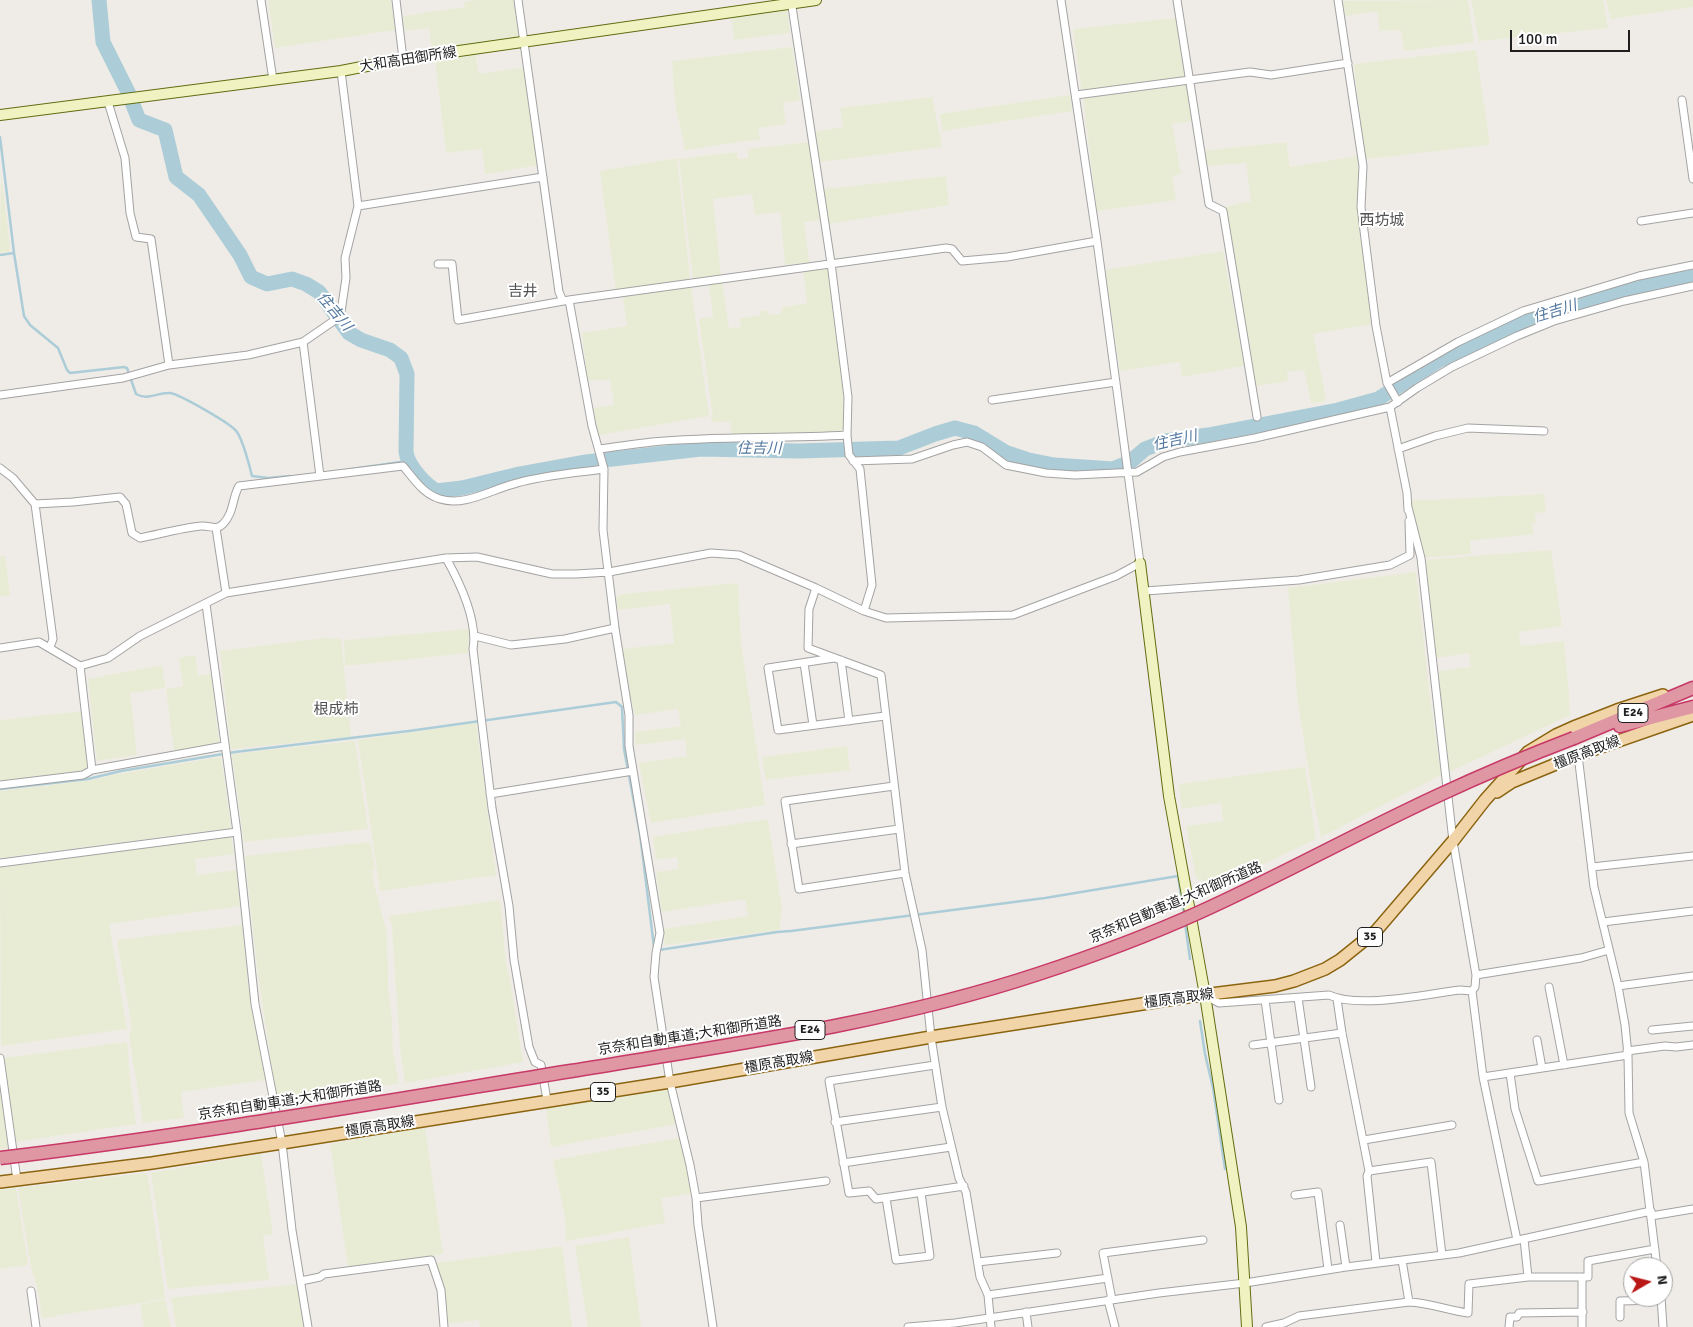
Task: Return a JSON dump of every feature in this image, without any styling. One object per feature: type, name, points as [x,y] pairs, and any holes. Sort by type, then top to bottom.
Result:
[{"type":"highway","name":"E24","points":[[1574,738],[1693,686]]},
{"type":"highway","name":"E24","points":[[1574,738],[1693,707]]},
{"type":"highway","name":"京奈和自動車道;大和御所道路","points":[[0,1158],[269,1120],[722,1046],[859,1021],[971,994],[1036,975],[1146,935],[1257,885],[1435,797],[1534,753],[1574,738]]},
{"type":"main road","name":"大和高田御所線","points":[[0,116],[341,71],[403,59],[791,2],[816,0]]},
{"type":"main road","points":[[1140,563],[1169,796],[1205,995],[1241,1227],[1246,1327]]},
{"type":"main road","name":"橿原高取線","points":[[0,1182],[152,1163],[282,1143],[670,1082],[931,1037],[1275,986],[1294,981],[1325,969],[1340,960],[1376,931],[1453,841],[1485,800],[1528,752],[1569,729],[1617,710],[1693,686]]},
{"type":"main road","name":"橿原高取線","points":[[1485,800],[1512,782],[1578,755],[1693,716]]},
{"type":"street","points":[[261,0],[273,80]]},
{"type":"street","points":[[396,0],[403,59]]},
{"type":"street","points":[[518,0],[559,292],[566,301],[592,426],[604,469],[604,530],[615,628],[629,715],[629,772],[646,841],[660,933],[654,976],[670,1082],[696,1198],[698,1225],[714,1327]]},
{"type":"street","points":[[0,648],[40,642],[80,666],[108,658],[140,636],[226,593],[446,558],[477,557],[552,574],[576,574],[609,572],[711,553],[739,555],[864,611],[886,618],[1013,615],[1116,576],[1140,563],[1076,95],[1061,0]]},
{"type":"street","points":[[1177,0],[1209,204],[1223,211],[1257,417]]},
{"type":"street","points":[[1338,0],[1363,166],[1361,207],[1376,326],[1387,383],[1398,402]]},
{"type":"street","points":[[791,2],[831,263],[848,398],[847,435],[849,456],[860,469],[872,585],[864,611]]},
{"type":"street","points":[[1076,95],[1250,72],[1271,75],[1348,63]]},
{"type":"street","points":[[0,394],[123,378],[169,365],[248,355],[303,342],[335,320],[341,312],[346,278],[345,258],[358,206],[341,71]]},
{"type":"street","points":[[1682,100],[1693,179]]},
{"type":"street","points":[[108,102],[125,158],[130,213],[136,237],[151,239],[169,365]]},
{"type":"street","points":[[358,206],[543,177]]},
{"type":"street","points":[[1642,221],[1693,213]]},
{"type":"street","points":[[438,264],[452,264],[458,320],[566,301],[946,248],[952,249],[962,260],[1007,257],[1096,241]]},
{"type":"street","points":[[1387,383],[1458,342],[1523,311],[1639,276],[1693,265]]},
{"type":"street","points":[[853,461],[912,459],[952,445],[968,442],[982,447],[1006,465],[1038,471],[1075,476],[1137,472],[1163,457],[1180,452],[1255,438],[1390,407],[1452,367],[1554,321],[1624,301],[1693,286]]},
{"type":"street","points":[[303,342],[320,476]]},
{"type":"street","points":[[992,400],[1116,382]]},
{"type":"street","points":[[1144,591],[1299,580],[1390,565],[1410,555],[1407,493],[1390,407]]},
{"type":"street","points":[[1398,449],[1435,436],[1468,428],[1544,432]]},
{"type":"street","points":[[599,449],[652,442],[847,435]]},
{"type":"street","points":[[35,504],[120,497],[126,504],[132,533],[140,538],[203,525],[216,528],[222,525],[231,513],[234,495],[239,486],[403,466],[423,490],[437,498],[450,501],[467,499],[517,483],[604,469]]},
{"type":"street","points":[[0,468],[13,478],[35,504],[53,638],[50,647]]},
{"type":"street","points":[[1408,506],[1421,558],[1453,841],[1476,975],[1475,987],[1472,992],[1483,1077],[1528,1277]]},
{"type":"street","points":[[216,528],[226,593]]},
{"type":"street","points":[[446,558],[460,583],[475,636],[473,649],[481,720],[490,794],[509,906],[514,960],[529,1047],[535,1062],[541,1065],[547,1100]]},
{"type":"street","points":[[816,588],[809,609],[808,648],[881,676],[905,873],[916,915],[922,950],[931,1037],[942,1107],[959,1178],[966,1192],[980,1277],[988,1295],[991,1327]]},
{"type":"street","points":[[206,604],[237,832],[255,1004],[282,1143],[292,1230],[308,1327]]},
{"type":"street","points":[[475,636],[510,645],[565,639],[615,628]]},
{"type":"street","points":[[838,659],[768,668],[778,730],[885,716]]},
{"type":"street","points":[[838,659],[849,720]]},
{"type":"street","points":[[804,663],[813,726]]},
{"type":"street","points":[[80,666],[92,770]]},
{"type":"street","points":[[0,785],[83,775],[92,770],[225,751]]},
{"type":"street","points":[[1578,755],[1594,887],[1618,986],[1625,1025],[1629,1113],[1644,1162],[1656,1257]]},
{"type":"street","points":[[490,794],[629,772]]},
{"type":"street","points":[[894,786],[785,801],[800,889],[905,873]]},
{"type":"street","points":[[791,844],[899,829]]},
{"type":"street","points":[[0,863],[237,832]]},
{"type":"street","points":[[1592,867],[1693,856]]},
{"type":"street","points":[[1602,922],[1693,911]]},
{"type":"street","points":[[1476,975],[1581,958],[1609,950]]},
{"type":"street","points":[[1618,986],[1693,976]]},
{"type":"street","points":[[1548,987],[1564,1065]]},
{"type":"street","points":[[1205,995],[1219,1003],[1329,995],[1364,1002],[1460,990],[1472,992]]},
{"type":"street","points":[[1298,998],[1311,1087]]},
{"type":"street","points":[[1337,998],[1369,1171],[1367,1176],[1376,1262]]},
{"type":"street","points":[[1265,1000],[1279,1100]]},
{"type":"street","points":[[1652,1030],[1693,1026]]},
{"type":"street","points":[[1253,1045],[1342,1033]]},
{"type":"street","points":[[1537,1040],[1542,1068]]},
{"type":"street","points":[[1483,1077],[1564,1065],[1664,1046],[1676,1048],[1693,1045]]},
{"type":"street","points":[[0,1058],[17,1180]]},
{"type":"street","points":[[935,1065],[829,1081],[849,1193],[869,1191],[876,1199],[964,1186]]},
{"type":"street","points":[[1510,1073],[1515,1109],[1538,1181],[1644,1162]]},
{"type":"street","points":[[835,1122],[942,1107]]},
{"type":"street","points":[[1364,1140],[1452,1125]]},
{"type":"street","points":[[843,1163],[951,1147]]},
{"type":"street","points":[[1369,1171],[1431,1162],[1442,1255]]},
{"type":"street","points":[[696,1198],[826,1181]]},
{"type":"street","points":[[1295,1195],[1318,1192],[1328,1269]]},
{"type":"street","points":[[886,1198],[896,1260],[930,1256],[921,1193]]},
{"type":"street","points":[[908,1327],[955,1323],[1110,1300],[1245,1283],[1376,1262],[1442,1255],[1520,1240],[1558,1230],[1651,1214],[1693,1209]]},
{"type":"street","points":[[1340,1225],[1346,1267]]},
{"type":"street","points":[[1115,1327],[1104,1253],[1202,1240]]},
{"type":"street","points":[[1266,1327],[1284,1323],[1299,1316],[1409,1302],[1424,1303],[1447,1310],[1468,1313],[1469,1284],[1528,1277],[1588,1277],[1588,1261],[1655,1249]]},
{"type":"street","points":[[978,1262],[1057,1253]]},
{"type":"street","points":[[301,1281],[320,1277],[324,1274],[431,1260],[441,1290],[444,1327]]},
{"type":"street","points":[[1402,1260],[1409,1302]]},
{"type":"street","points":[[988,1295],[1108,1278]]},
{"type":"street","points":[[1582,1278],[1582,1327]]},
{"type":"street","points":[[31,1291],[36,1327]]},
{"type":"street","points":[[1620,1318],[1620,1301],[1623,1301]]},
{"type":"street","points":[[1662,1307],[1663,1327]]},
{"type":"street","points":[[1026,1312],[1028,1327]]},
{"type":"street","points":[[1509,1327],[1510,1317],[1517,1317],[1519,1313],[1583,1312]]},
{"type":"green space","points":[[268,0],[391,0],[395,30],[275,48]]},
{"type":"green space","points":[[513,0],[519,38],[432,50],[429,28],[405,31],[403,16],[465,7],[464,2]]},
{"type":"green space","points":[[1468,0],[1474,42],[1404,51],[1401,30],[1380,31],[1377,11],[1345,16],[1342,1]]},
{"type":"green space","points":[[1471,0],[1603,0],[1608,28],[1479,41]]},
{"type":"green space","points":[[1606,0],[1693,0],[1693,7],[1611,19]]},
{"type":"green space","points":[[782,8],[787,11],[790,33],[734,40],[731,15]]},
{"type":"green space","points":[[1177,18],[1186,79],[1082,94],[1073,29]]},
{"type":"green space","points":[[792,47],[800,100],[783,103],[786,124],[758,128],[760,139],[685,150],[675,102],[672,61]]},
{"type":"green space","points":[[1476,50],[1490,145],[1365,159],[1354,64]]},
{"type":"green space","points":[[475,52],[479,74],[526,67],[539,165],[485,174],[482,149],[446,153],[435,58]]},
{"type":"green space","points":[[1186,83],[1192,121],[1172,124],[1181,174],[1172,176],[1176,200],[1097,211],[1083,97]]},
{"type":"green space","points":[[1070,95],[1072,111],[942,131],[940,114]]},
{"type":"green space","points":[[932,97],[942,147],[820,162],[815,132],[843,127],[840,108]]},
{"type":"green space","points":[[809,142],[820,220],[804,222],[809,262],[785,265],[780,212],[755,215],[752,194],[713,199],[721,275],[693,279],[679,159],[737,152],[738,159],[748,158],[748,149]]},
{"type":"green space","points":[[1286,142],[1290,167],[1358,156],[1358,201],[1373,324],[1313,334],[1326,400],[1322,402],[1311,403],[1304,370],[1287,372],[1288,381],[1256,386],[1225,207],[1251,201],[1246,163],[1206,166],[1204,151]]},
{"type":"green space","points":[[677,158],[690,279],[616,291],[600,171]]},
{"type":"green space","points":[[1,173],[10,252],[0,253]]},
{"type":"green space","points":[[946,176],[949,205],[828,224],[824,189]]},
{"type":"green space","points":[[1223,251],[1244,366],[1182,377],[1180,362],[1120,371],[1105,270]]},
{"type":"green space","points":[[827,267],[830,269],[847,399],[842,433],[732,437],[730,422],[713,422],[710,417],[713,417],[699,319],[713,317],[709,284],[722,282],[729,328],[741,327],[740,318],[761,315],[760,311],[768,310],[769,315],[781,314],[781,308],[807,303],[803,270]]},
{"type":"green space","points":[[691,287],[709,416],[599,435],[593,408],[614,405],[610,379],[588,381],[582,333],[627,326],[623,297]]},
{"type":"green space","points":[[1544,494],[1546,512],[1535,513],[1536,523],[1532,523],[1533,534],[1470,541],[1471,554],[1417,558],[1410,501]]},
{"type":"green space","points":[[1551,550],[1562,626],[1519,632],[1521,646],[1564,641],[1570,715],[1445,774],[1431,672],[1471,667],[1469,653],[1430,659],[1422,560]]},
{"type":"green space","points":[[0,556],[5,556],[10,595],[0,596]]},
{"type":"green space","points":[[1416,572],[1429,691],[1441,775],[1321,837],[1298,703],[1288,588]]},
{"type":"green space","points":[[738,583],[741,643],[765,805],[651,823],[639,763],[687,756],[685,739],[636,745],[635,732],[681,726],[678,709],[635,715],[629,692],[623,649],[674,643],[670,604],[618,610],[616,597],[624,594]]},
{"type":"green space","points":[[469,629],[468,653],[345,666],[344,640]]},
{"type":"green space","points":[[324,638],[341,639],[351,737],[231,749],[220,651]]},
{"type":"green space","points":[[195,655],[198,676],[211,674],[219,744],[174,751],[166,689],[183,686],[179,658]]},
{"type":"green space","points":[[162,665],[165,688],[130,693],[137,755],[97,761],[88,679]]},
{"type":"green space","points":[[83,711],[88,771],[0,781],[0,720]]},
{"type":"green space","points":[[476,723],[496,875],[380,891],[358,740]]},
{"type":"green space","points":[[355,741],[368,829],[244,842],[232,754]]},
{"type":"green space","points":[[847,746],[850,770],[766,780],[762,757]]},
{"type":"green space","points":[[221,757],[231,828],[0,858],[0,791],[93,780],[112,775]]},
{"type":"green space","points":[[1305,767],[1316,839],[1218,886],[1196,878],[1186,826],[1223,821],[1221,803],[1182,809],[1179,784]]},
{"type":"green space","points":[[768,819],[782,910],[779,930],[665,945],[663,929],[748,916],[745,899],[662,912],[656,872],[679,869],[677,857],[656,860],[653,837]]},
{"type":"green space","points":[[231,836],[234,854],[195,859],[197,875],[236,870],[240,906],[109,924],[127,1029],[1,1046],[0,867]]},
{"type":"green space","points":[[370,842],[375,869],[372,870],[374,884],[387,933],[388,985],[393,1050],[399,1083],[277,1103],[258,974],[245,856]]},
{"type":"green space","points":[[500,900],[506,964],[523,1062],[405,1083],[400,1049],[392,926],[388,916]]},
{"type":"green space","points":[[242,925],[248,985],[265,1080],[181,1092],[184,1118],[143,1123],[129,1036],[132,1028],[117,940]]},
{"type":"green space","points":[[127,1042],[136,1124],[15,1142],[3,1058]]},
{"type":"green space","points":[[0,1086],[8,1148],[0,1149]]},
{"type":"green space","points":[[667,1087],[677,1124],[551,1147],[546,1106]]},
{"type":"green space","points":[[425,1127],[443,1254],[348,1267],[330,1144]]},
{"type":"green space","points":[[680,1138],[694,1193],[661,1198],[665,1223],[566,1241],[565,1217],[553,1160]]},
{"type":"green space","points":[[261,1154],[273,1234],[263,1236],[269,1280],[168,1289],[151,1173]]},
{"type":"green space","points":[[146,1173],[165,1298],[42,1319],[18,1188]]},
{"type":"green space","points":[[16,1188],[28,1265],[0,1269],[0,1190]]},
{"type":"green space","points":[[629,1237],[641,1327],[588,1327],[575,1246]]},
{"type":"green space","points":[[562,1246],[572,1327],[480,1327],[479,1320],[446,1324],[443,1285],[436,1263]]},
{"type":"green space","points":[[298,1284],[306,1327],[176,1327],[171,1298]]},
{"type":"green space","points":[[165,1299],[171,1327],[144,1327],[140,1305]]},
{"type":"waterway","name":"住吉川","points":[[99,0],[103,42],[128,92],[139,120],[165,130],[176,177],[199,195],[240,255],[251,277],[267,284],[292,279],[306,284],[319,292],[349,333],[361,340],[390,350],[401,358],[407,374],[407,457],[417,474],[436,491],[462,488],[515,475],[586,462],[701,449],[799,451],[899,448],[955,428],[974,433],[1005,452],[1029,460],[1054,465],[1113,469],[1130,462],[1145,449],[1166,441],[1208,435],[1338,410],[1378,399],[1438,361],[1518,323],[1644,285],[1693,277]]},
{"type":"waterway","points":[[0,137],[14,253],[24,316],[30,325],[58,348],[67,370],[70,373],[127,368],[136,394],[145,397],[170,393],[184,398],[233,428],[237,432],[246,453],[252,476],[268,478],[290,476]]},
{"type":"waterway","points":[[0,255],[14,253]]},
{"type":"waterway","points":[[352,469],[407,461]]},
{"type":"waterway","points":[[0,789],[88,779],[121,771],[235,752],[409,731],[616,702],[622,707],[624,749],[640,834],[654,947],[659,950],[777,932],[1045,898],[1178,876],[1184,915]]},
{"type":"waterway","points":[[1185,923],[1190,959]]},
{"type":"waterway","points":[[1200,1021],[1213,1088],[1225,1169]]},
{"type":"district","name":"西坊城","points":[[1382,221]]},
{"type":"district","name":"吉井","points":[[523,292]]},
{"type":"district","name":"根成柿","points":[[336,710]]}]
